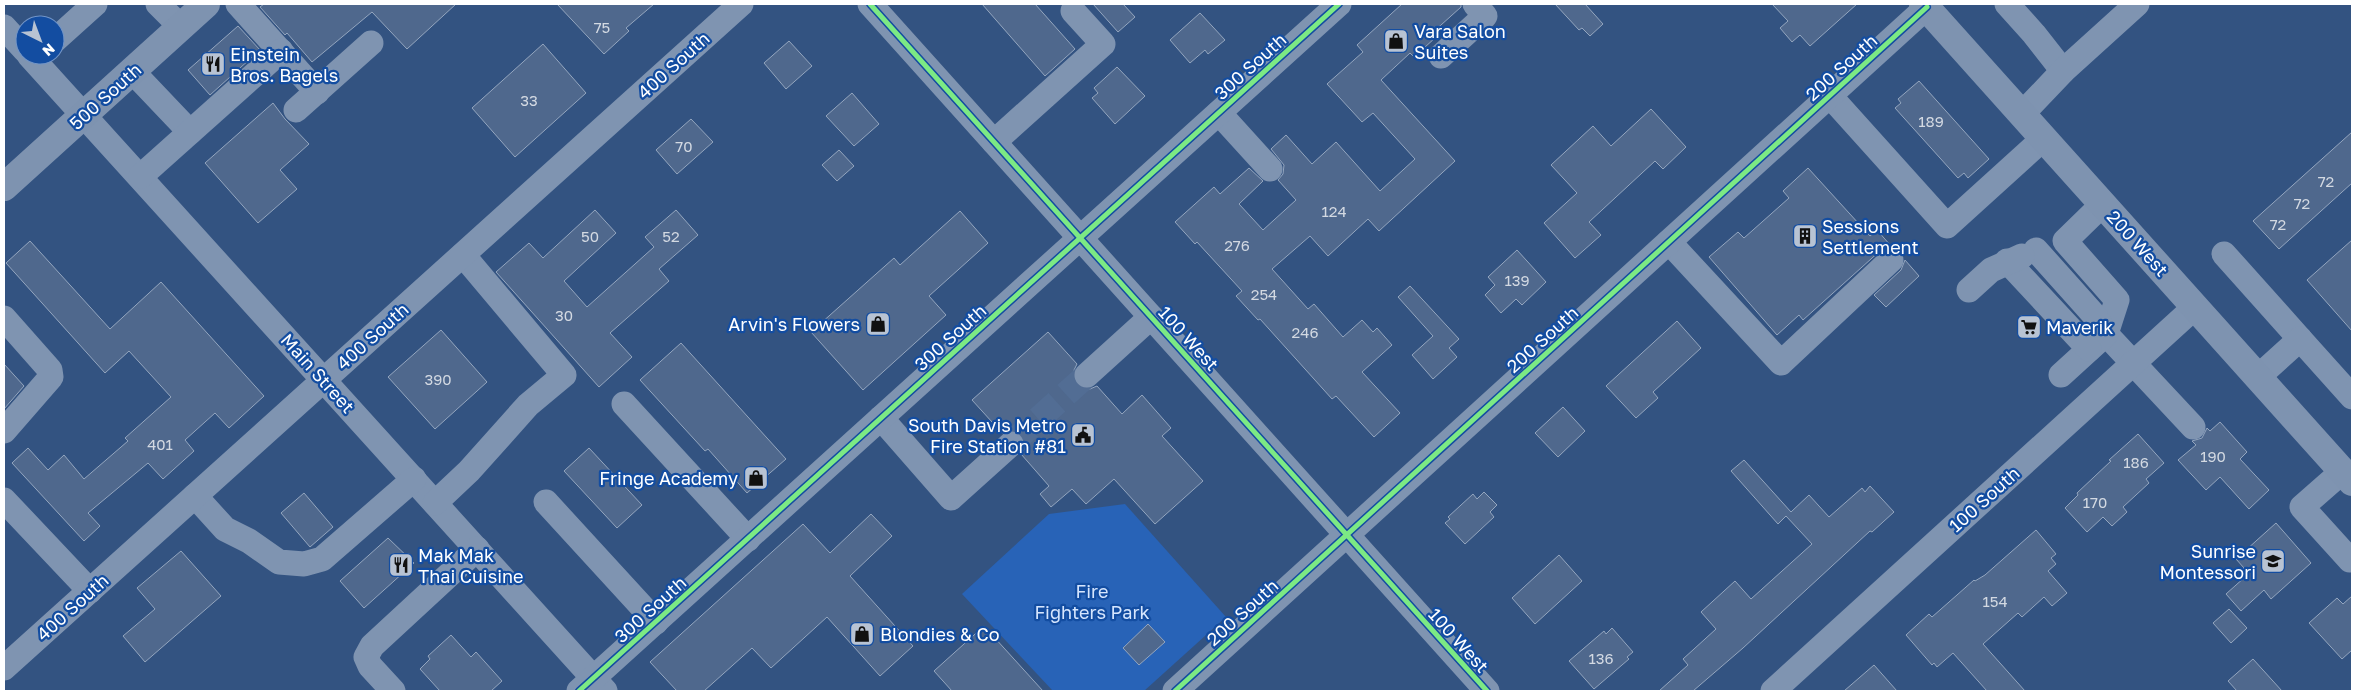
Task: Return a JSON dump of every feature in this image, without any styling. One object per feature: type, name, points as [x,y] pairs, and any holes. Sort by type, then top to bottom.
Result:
[{"type":"main road","name":"500 South","points":[[4,188],[206,4]]},
{"type":"main road","name":"200 West","points":[[1925,6],[2347,476]]},
{"type":"street","points":[[65,31],[95,4]]},
{"type":"street","points":[[158,4],[180,27]]},
{"type":"street","points":[[238,4],[317,92]]},
{"type":"street","name":"400 South","points":[[4,668],[741,4]]},
{"type":"street","name":"100 West","points":[[870,4],[1487,691]]},
{"type":"street","name":"300 South","points":[[592,687],[656,622],[1339,4]]},
{"type":"street","points":[[1441,56],[1485,16],[1475,4]]},
{"type":"street","points":[[2007,4],[2063,71]]},
{"type":"street","points":[[2022,114],[2063,71],[2138,4]]},
{"type":"street","name":"200 South","points":[[1176,691],[1830,96],[1925,6]]},
{"type":"street","points":[[994,142],[1103,44],[1073,11]]},
{"type":"street","name":"Main Street","points":[[4,27],[15,38]]},
{"type":"street","points":[[296,110],[371,43]]},
{"type":"street","points":[[141,176],[281,51]]},
{"type":"street","name":"Main Street","points":[[41,65],[477,549],[592,687]]},
{"type":"street","points":[[132,71],[190,132]]},
{"type":"street","points":[[1830,96],[1947,226],[2044,138]]},
{"type":"street","points":[[1219,112],[1270,169]]},
{"type":"street","points":[[1969,290],[1991,270],[2007,261],[2065,241],[2103,204]]},
{"type":"street","points":[[2061,375],[2097,342],[2117,300],[2065,241]]},
{"type":"street","points":[[1668,242],[1781,363],[1891,260]]},
{"type":"street","points":[[2036,250],[2094,316],[2097,342]]},
{"type":"street","points":[[2224,254],[2352,397]]},
{"type":"street","points":[[435,503],[469,471],[528,405],[564,375],[462,255]]},
{"type":"street","points":[[2007,261],[2097,342],[2134,363],[2193,428]]},
{"type":"street","name":"100 South","points":[[1773,691],[2195,307]]},
{"type":"street","points":[[1087,375],[1151,317]]},
{"type":"street","points":[[4,318],[50,370],[51,377],[4,431]]},
{"type":"street","points":[[2258,377],[2300,339]]},
{"type":"street","points":[[624,404],[748,539]]},
{"type":"street","points":[[881,418],[951,498],[1011,444]]},
{"type":"street","points":[[2347,476],[2302,507],[2350,560],[2352,558]]},
{"type":"street","points":[[195,496],[224,529],[249,541],[278,562],[304,564],[322,559],[414,479]]},
{"type":"street","points":[[4,500],[90,591]]},
{"type":"street","points":[[546,502],[656,622]]},
{"type":"street","points":[[393,691],[370,666],[366,657],[372,646],[477,549]]},
{"type":"green space","name":"Fire Fighters Park","points":[[1125,504],[1226,617],[1144,691],[1053,691],[962,594],[1049,514]]},
{"type":"building","points":[[264,4],[456,4],[407,49],[372,12],[312,62],[287,33],[285,35],[260,7]]},
{"type":"building","points":[[557,4],[654,4],[626,28],[629,31],[604,54]]},
{"type":"building","points":[[982,4],[1035,4],[1075,49],[1045,76]]},
{"type":"building","points":[[1093,4],[1123,4],[1135,17],[1118,32]]},
{"type":"building","points":[[1402,4],[1461,4],[1461,7],[1431,34],[1435,38],[1414,57],[1410,53],[1381,80],[1455,161],[1379,231],[1368,219],[1328,256],[1310,236],[1272,269],[1308,309],[1314,304],[1343,337],[1362,320],[1373,332],[1377,328],[1392,345],[1362,372],[1400,413],[1374,437],[1336,396],[1332,399],[1260,319],[1258,320],[1236,296],[1242,291],[1197,242],[1195,244],[1175,222],[1214,187],[1220,194],[1249,168],[1263,181],[1239,204],[1263,230],[1296,200],[1278,180],[1283,174],[1284,165],[1271,149],[1286,135],[1312,164],[1336,142],[1380,191],[1415,159],[1373,113],[1362,122],[1327,84],[1363,52],[1357,45]]},
{"type":"building","points":[[1555,4],[1585,4],[1603,24],[1590,36],[1582,28],[1579,30]]},
{"type":"building","points":[[1772,4],[1857,4],[1810,46],[1800,35],[1792,42],[1780,28],[1788,21]]},
{"type":"building","points":[[1200,13],[1225,40],[1208,54],[1205,50],[1190,63],[1170,40]]},
{"type":"building","points":[[238,26],[260,50],[210,95],[188,70]]},
{"type":"building","points":[[789,41],[812,66],[786,89],[764,63]]},
{"type":"building","points":[[543,44],[586,93],[515,157],[472,108]]},
{"type":"building","points":[[1117,67],[1145,96],[1115,124],[1092,98],[1098,93],[1094,88]]},
{"type":"building","points":[[1919,81],[1989,159],[1968,178],[1964,173],[1958,178],[1895,108],[1901,103],[1898,99]]},
{"type":"building","points":[[852,93],[879,124],[854,146],[826,116]]},
{"type":"building","points":[[273,103],[285,119],[309,144],[280,170],[297,189],[258,223],[205,163]]},
{"type":"building","points":[[1651,109],[1686,147],[1663,169],[1655,161],[1589,222],[1601,235],[1575,258],[1544,223],[1577,193],[1551,165],[1593,126],[1611,146]]},
{"type":"building","points":[[691,119],[713,142],[677,174],[656,150]]},
{"type":"building","points":[[2352,132],[2352,183],[2279,249],[2253,221]]},
{"type":"building","points":[[839,150],[854,166],[837,181],[822,165]]},
{"type":"building","name":"Sessions Settlement","points":[[1808,168],[1870,236],[1877,230],[1891,246],[1881,250],[1803,320],[1799,315],[1777,335],[1709,257],[1738,232],[1744,238],[1789,198],[1783,191]]},
{"type":"building","points":[[595,210],[616,233],[564,281],[587,307],[654,247],[645,237],[676,210],[698,235],[659,269],[669,281],[610,333],[632,357],[599,387],[496,272],[529,243],[543,258]]},
{"type":"building","name":"Arvin's Flowers","points":[[960,211],[988,243],[929,296],[946,315],[863,390],[811,332],[894,258],[900,265]]},
{"type":"building","points":[[2352,240],[2352,331],[2307,280]]},
{"type":"building","points":[[30,241],[110,329],[161,282],[264,396],[229,428],[215,413],[185,440],[194,451],[163,479],[148,463],[88,513],[100,526],[84,541],[12,463],[28,448],[48,470],[64,455],[84,479],[128,441],[125,438],[171,397],[129,351],[105,373],[6,263]]},
{"type":"building","points":[[1517,250],[1546,282],[1522,305],[1516,299],[1501,313],[1485,295],[1495,285],[1488,277]]},
{"type":"building","points":[[1905,260],[1919,276],[1886,307],[1874,295],[1901,270]]},
{"type":"building","points":[[1410,286],[1459,339],[1449,348],[1457,357],[1433,379],[1412,355],[1433,336],[1398,297]]},
{"type":"building","points":[[1677,321],[1701,348],[1653,392],[1658,398],[1636,418],[1606,386]]},
{"type":"building","points":[[441,330],[487,382],[435,429],[388,377]]},
{"type":"building","name":"South Davis Metro Fire Station #81","points":[[1048,332],[1077,364],[1073,378],[1077,385],[1083,389],[1097,386],[1122,414],[1142,395],[1171,428],[1162,436],[1203,481],[1155,524],[1114,479],[1086,504],[1072,489],[1051,507],[1040,494],[1049,486],[1021,454],[1025,448],[1025,441],[1022,435],[1015,430],[1008,430],[1002,433],[972,400]]},
{"type":"building","points":[[681,343],[786,459],[747,493],[708,449],[705,451],[640,380]]},
{"type":"building","points":[[4,364],[24,386],[4,409]]},
{"type":"building","points":[[1563,407],[1585,431],[1558,457],[1535,433]]},
{"type":"building","points":[[2220,422],[2247,452],[2240,459],[2269,490],[2249,509],[2220,477],[2206,490],[2178,460],[2196,445],[2192,441],[2202,438],[2207,428],[2210,431]]},
{"type":"building","points":[[2138,434],[2164,463],[2146,479],[2149,483],[2123,507],[2127,512],[2112,526],[2103,517],[2087,532],[2065,508],[2078,495],[2077,493],[2111,461],[2109,460]]},
{"type":"building","points":[[589,448],[642,505],[617,528],[564,471]]},
{"type":"building","points":[[1744,460],[1791,512],[1809,495],[1829,517],[1862,488],[1865,492],[1870,486],[1894,512],[1872,532],[1870,531],[1743,648],[1693,691],[1659,691],[1688,665],[1683,659],[1716,629],[1701,612],[1735,581],[1751,599],[1812,544],[1786,516],[1778,524],[1731,471]]},
{"type":"building","points":[[1484,492],[1497,505],[1490,512],[1494,517],[1465,544],[1445,523],[1450,519],[1448,517],[1473,494],[1477,499]]},
{"type":"building","points":[[304,493],[333,527],[310,547],[281,513]]},
{"type":"building","points":[[871,514],[892,536],[850,576],[913,646],[880,676],[827,617],[771,668],[752,648],[704,691],[677,691],[650,662],[803,524],[830,553]]},
{"type":"building","name":"Sunrise Montessori","points":[[2276,523],[2311,563],[2271,599],[2264,590],[2241,611],[2226,594],[2245,577],[2240,572],[2244,568],[2236,559]]},
{"type":"building","points":[[2036,530],[2056,554],[2051,558],[2056,564],[2048,571],[2067,593],[2052,606],[2044,597],[2022,617],[2018,613],[1983,644],[2025,691],[1987,691],[1953,653],[1937,667],[1934,663],[1932,665],[1906,635],[1929,614],[1932,617],[1974,580],[1985,575]]},
{"type":"building","points":[[388,538],[414,563],[364,608],[340,581]]},
{"type":"building","points":[[181,551],[221,596],[145,662],[123,636],[155,609],[137,588]]},
{"type":"building","points":[[1559,555],[1582,581],[1535,624],[1512,598]]},
{"type":"building","points":[[2352,596],[2352,650],[2342,659],[2309,623],[2337,598],[2343,604]]},
{"type":"building","points":[[2229,609],[2247,628],[2231,643],[2213,623]]},
{"type":"building","points":[[1148,624],[1165,642],[1139,665],[1123,648]]},
{"type":"building","points":[[984,626],[1043,691],[952,691],[934,671]]},
{"type":"building","points":[[1612,628],[1633,652],[1627,657],[1629,659],[1594,689],[1569,661],[1604,631],[1606,634]]},
{"type":"building","points":[[451,635],[471,657],[476,652],[502,681],[491,691],[440,691],[420,669],[430,659],[428,656]]},
{"type":"building","points":[[2253,659],[2282,691],[2237,691],[2228,681]]},
{"type":"building","points":[[1874,665],[1897,691],[1844,691]]},
{"type":"tunnel","points":[[1011,444],[1087,375]]},
{"type":"cycle path","points":[[870,4],[1487,691]]},
{"type":"cycle path","points":[[579,691],[1339,4]]},
{"type":"cycle path","points":[[1175,691],[1927,7]]},
{"type":"place","name":"Vara Salon Suites","points":[[1396,41]]},
{"type":"place","name":"Einstein Bros. Bagels","points":[[213,64]]},
{"type":"place","name":"Sessions Settlement","points":[[1805,236]]},
{"type":"place","name":"Arvin's Flowers","points":[[878,324]]},
{"type":"place","name":"Maverik","points":[[2029,327]]},
{"type":"place","name":"South Davis Metro Fire Station #81","points":[[1083,435]]},
{"type":"place","name":"Fringe Academy","points":[[756,478]]},
{"type":"place","name":"Sunrise Montessori","points":[[2273,561]]},
{"type":"place","name":"Mak Mak Thai Cuisine","points":[[401,565]]},
{"type":"place","name":"Blondies & Co","points":[[862,634]]}]
